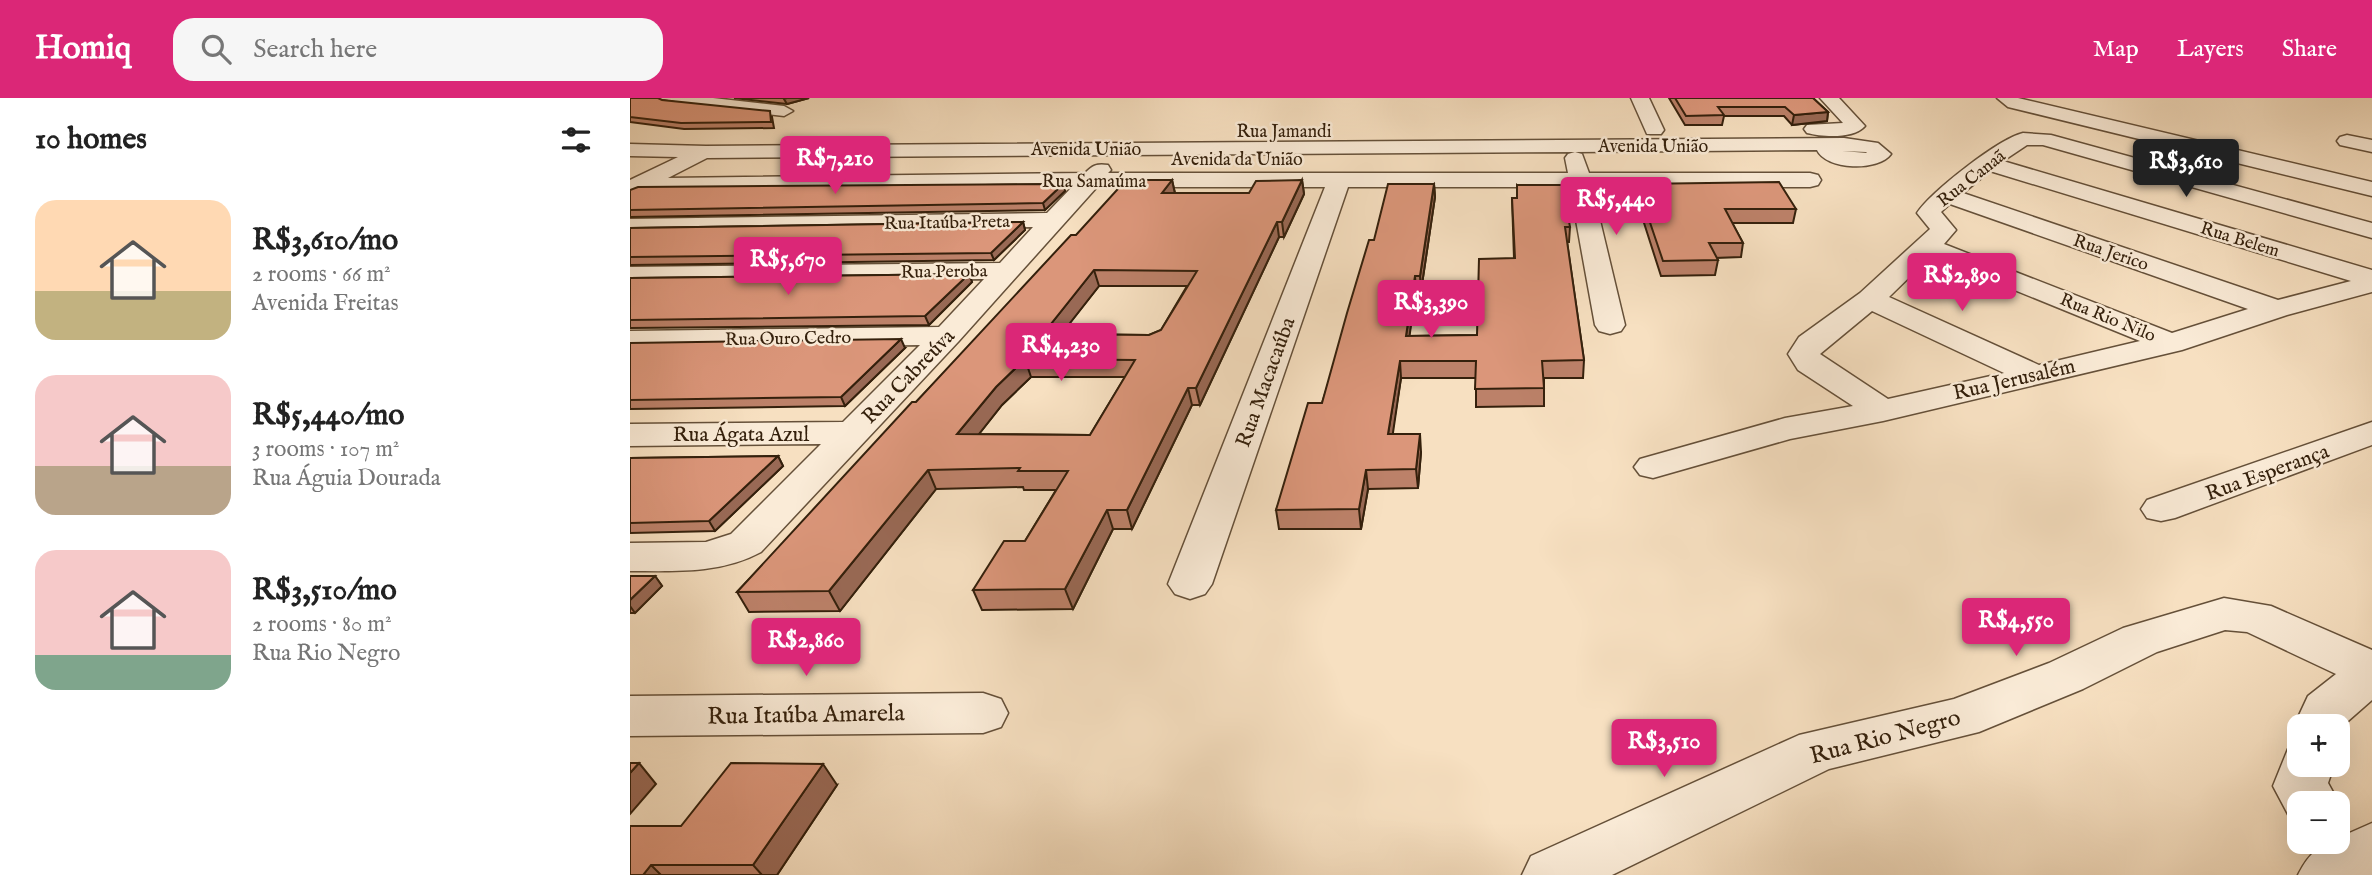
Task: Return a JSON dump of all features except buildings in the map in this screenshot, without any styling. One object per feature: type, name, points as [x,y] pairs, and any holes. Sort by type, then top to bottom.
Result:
[{"type":"street","points":[[665,98],[785,111]]},
{"type":"street","points":[[1640,98],[1654,130]]},
{"type":"street","name":"Rua Jamandi","points":[[706,152],[748,136],[1573,154],[1654,130],[1856,126],[1829,98]]},
{"type":"street","points":[[2006,98],[2014,103],[2185,146],[2372,189]]},
{"type":"street","points":[[2063,98],[2144,115],[2201,132]]},
{"type":"street","points":[[648,132],[671,134]]},
{"type":"street","name":"Rua Canaã","points":[[1883,411],[1809,363],[1804,354],[1810,344],[1870,299],[1944,230],[1928,213],[1946,195],[1987,163],[2027,137],[2045,139],[2372,231]]},
{"type":"street","points":[[2347,141],[2372,146]]},
{"type":"street","name":"Avenida da União","points":[[630,163],[1124,146],[1573,154],[1840,151]]},
{"type":"street","name":"Avenida União","points":[[630,150],[706,152],[1124,146]]},
{"type":"street","name":"Rua Cabreúva","points":[[630,557],[687,557],[730,551],[746,543],[947,337],[1089,180],[1124,146]]},
{"type":"street","points":[[2275,150],[2372,169]]},
{"type":"street","points":[[632,186],[706,152]]},
{"type":"street","points":[[1573,154],[1610,325]]},
{"type":"street","name":"Rua Samaúma","points":[[632,186],[1089,180],[1339,180],[1573,154],[1810,180]]},
{"type":"street","name":"Rua Belem","points":[[1987,163],[2372,281]]},
{"type":"street","name":"Rua Macacaúba","points":[[1190,584],[1339,180]]},
{"type":"street","name":"Rua Jerico","points":[[1946,195],[2277,309]]},
{"type":"street","name":"Rua Itaúba Preta","points":[[630,226],[1054,220]]},
{"type":"street","name":"Rua Rio Nilo","points":[[1927,246],[2171,343]]},
{"type":"street","name":"Rua Peroba","points":[[630,275],[1007,271]]},
{"type":"street","name":"Rua Jerusalém","points":[[1653,467],[1785,429],[1883,411],[2171,343],[2372,281]]},
{"type":"street","points":[[1870,299],[2034,374]]},
{"type":"street","name":"Rua Ouro Cedro","points":[[630,340],[947,337]]},
{"type":"street","name":"Rua Ágata Azul","points":[[630,435],[852,433]]},
{"type":"street","name":"Rua Esperança","points":[[2161,509],[2367,440]]},
{"type":"street","name":"Rua Rio Negro","points":[[1552,875],[1818,750],[1961,718],[2066,676],[2140,640],[2224,614],[2255,617],[2372,671]]},
{"type":"street","points":[[2324,714],[2372,671]]},
{"type":"street","name":"Rua Itaúba Amarela","points":[[630,716],[983,713]]}]
